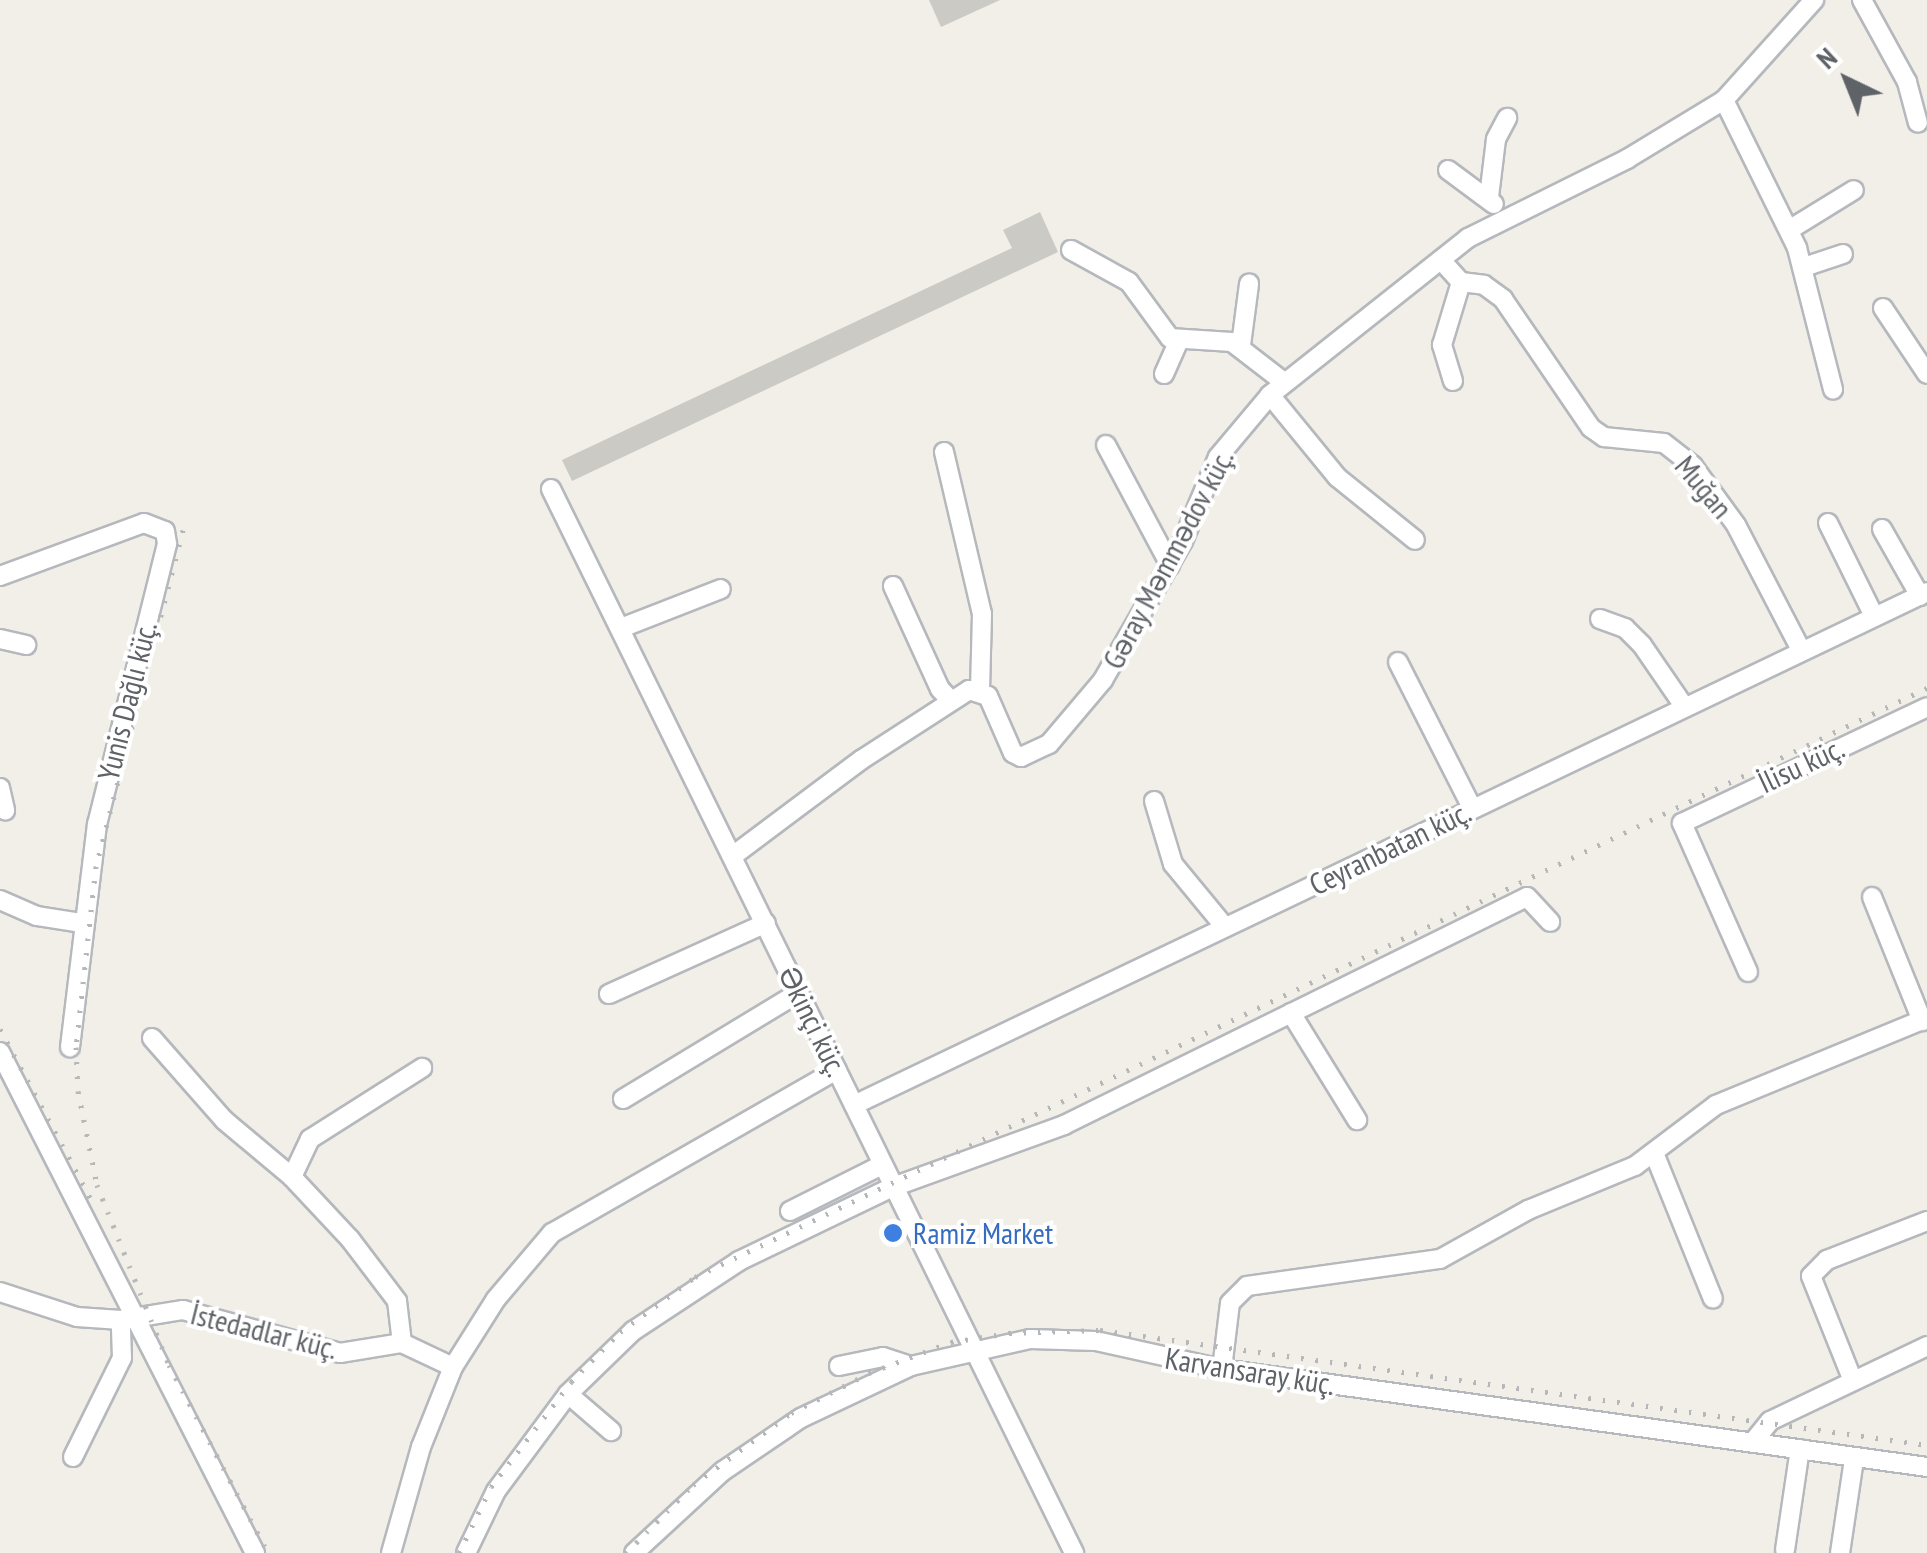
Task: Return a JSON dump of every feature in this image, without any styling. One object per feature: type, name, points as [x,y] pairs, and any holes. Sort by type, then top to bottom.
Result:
[{"type":"street","name":"Gəray Məmmədov küç.","points":[[980,691],[1013,753],[1021,757],[1049,744],[1103,680],[1170,565],[1218,457],[1284,382],[1503,217],[1627,160],[1724,100],[1814,0]]},
{"type":"street","points":[[1862,0],[1908,82],[1918,123]]},
{"type":"street","points":[[1724,100],[1804,266],[1833,389]]},
{"type":"street","points":[[1489,197],[1496,139],[1507,118]]},
{"type":"street","points":[[1448,170],[1489,197],[1503,217]]},
{"type":"street","points":[[1789,230],[1854,190]]},
{"type":"street","points":[[1071,250],[1129,282],[1161,331],[1178,340],[1241,346],[1284,382]]},
{"type":"street","points":[[1804,266],[1843,254]]},
{"type":"street","name":"Muğan","points":[[1441,260],[1461,282],[1496,291],[1591,428],[1604,437],[1664,443],[1693,466],[1736,525],[1801,650]]},
{"type":"street","points":[[1454,381],[1442,345],[1461,282]]},
{"type":"street","points":[[1241,346],[1249,284]]},
{"type":"street","points":[[1883,308],[1927,374]]},
{"type":"street","points":[[1164,374],[1178,340]]},
{"type":"street","points":[[1270,396],[1337,477],[1416,540]]},
{"type":"street","points":[[1106,445],[1170,565]]},
{"type":"street","points":[[734,856],[951,701],[980,691],[982,614],[944,452]]},
{"type":"street","name":"Əkinçi küç.","points":[[551,489],[1074,1553]]},
{"type":"street","name":"Yunis Dağlı küç.","points":[[0,576],[144,523],[164,531],[167,544],[105,790],[81,923],[70,1047]]},
{"type":"street","points":[[1828,523],[1874,616]]},
{"type":"street","points":[[1882,529],[1923,594]]},
{"type":"street","points":[[893,586],[940,690],[951,701]]},
{"type":"street","points":[[621,628],[721,589]]},
{"type":"street","name":"Ceyranbatan küç.","points":[[854,1106],[1923,594]]},
{"type":"street","points":[[1600,619],[1624,628],[1642,644],[1684,706]]},
{"type":"street","points":[[0,638],[26,645]]},
{"type":"street","points":[[1398,662],[1472,808]]},
{"type":"street","name":"İlisu küç.","points":[[1748,972],[1681,828],[1688,818],[1927,707]]},
{"type":"street","points":[[0,788],[5,810]]},
{"type":"street","points":[[1154,801],[1173,864],[1224,927]]},
{"type":"street","points":[[466,1553],[496,1490],[568,1394],[615,1346],[685,1293],[893,1187],[1064,1125],[1527,897],[1550,922]]},
{"type":"street","points":[[1222,1369],[1230,1304],[1247,1286],[1423,1265],[1528,1210],[1604,1183],[1654,1153],[1716,1105],[1925,1019],[1872,897]]},
{"type":"street","points":[[0,900],[37,916],[81,923]]},
{"type":"street","points":[[609,994],[766,923]]},
{"type":"street","points":[[623,1099],[798,993]]},
{"type":"street","points":[[1291,1013],[1356,1120]]},
{"type":"street","points":[[152,1038],[224,1120],[292,1177],[385,1282],[397,1301],[402,1343],[453,1367]]},
{"type":"street","points":[[0,1052],[127,1319],[256,1553]]},
{"type":"street","points":[[292,1177],[310,1139],[422,1068]]},
{"type":"street","points":[[391,1553],[421,1447],[453,1367],[496,1299],[552,1233],[837,1070]]},
{"type":"street","points":[[1654,1153],[1713,1298]]},
{"type":"street","points":[[790,1210],[882,1165]]},
{"type":"street","points":[[1853,1381],[1810,1276],[1827,1260],[1927,1221]]},
{"type":"street","name":"İstedadlar küç.","points":[[2,1300],[77,1316],[127,1319],[183,1310],[340,1353],[402,1343]]},
{"type":"street","points":[[72,1457],[122,1358],[127,1319]]},
{"type":"street","name":"Karvansaray küç.","points":[[634,1553],[738,1460],[801,1418],[911,1366],[973,1348],[1030,1340],[1096,1341],[1222,1369],[1927,1468]]},
{"type":"street","points":[[1753,1442],[1770,1421],[1927,1346]]},
{"type":"street","points":[[839,1366],[883,1357],[911,1366]]},
{"type":"street","points":[[568,1394],[611,1431]]},
{"type":"street","points":[[1785,1550],[1800,1449]]},
{"type":"street","points":[[1840,1553],[1854,1459]]},
{"type":"building","points":[[929,0],[1000,0],[941,27]]},
{"type":"building","points":[[1040,212],[1058,252],[572,481],[562,460],[1012,248],[1003,230]]},
{"type":"railway","points":[[183,530],[96,866],[76,1047],[78,1091],[97,1185],[169,1365],[268,1553]]},
{"type":"railway","points":[[459,1553],[491,1487],[571,1382],[620,1332],[695,1277],[1927,688]]},
{"type":"railway","points":[[0,1029],[92,1201]]},
{"type":"railway","points":[[626,1553],[693,1485],[791,1413],[869,1373],[951,1342],[1009,1333],[1100,1330],[1927,1445]]},
{"type":"place","name":"Ramiz Market","points":[[893,1233]]}]
